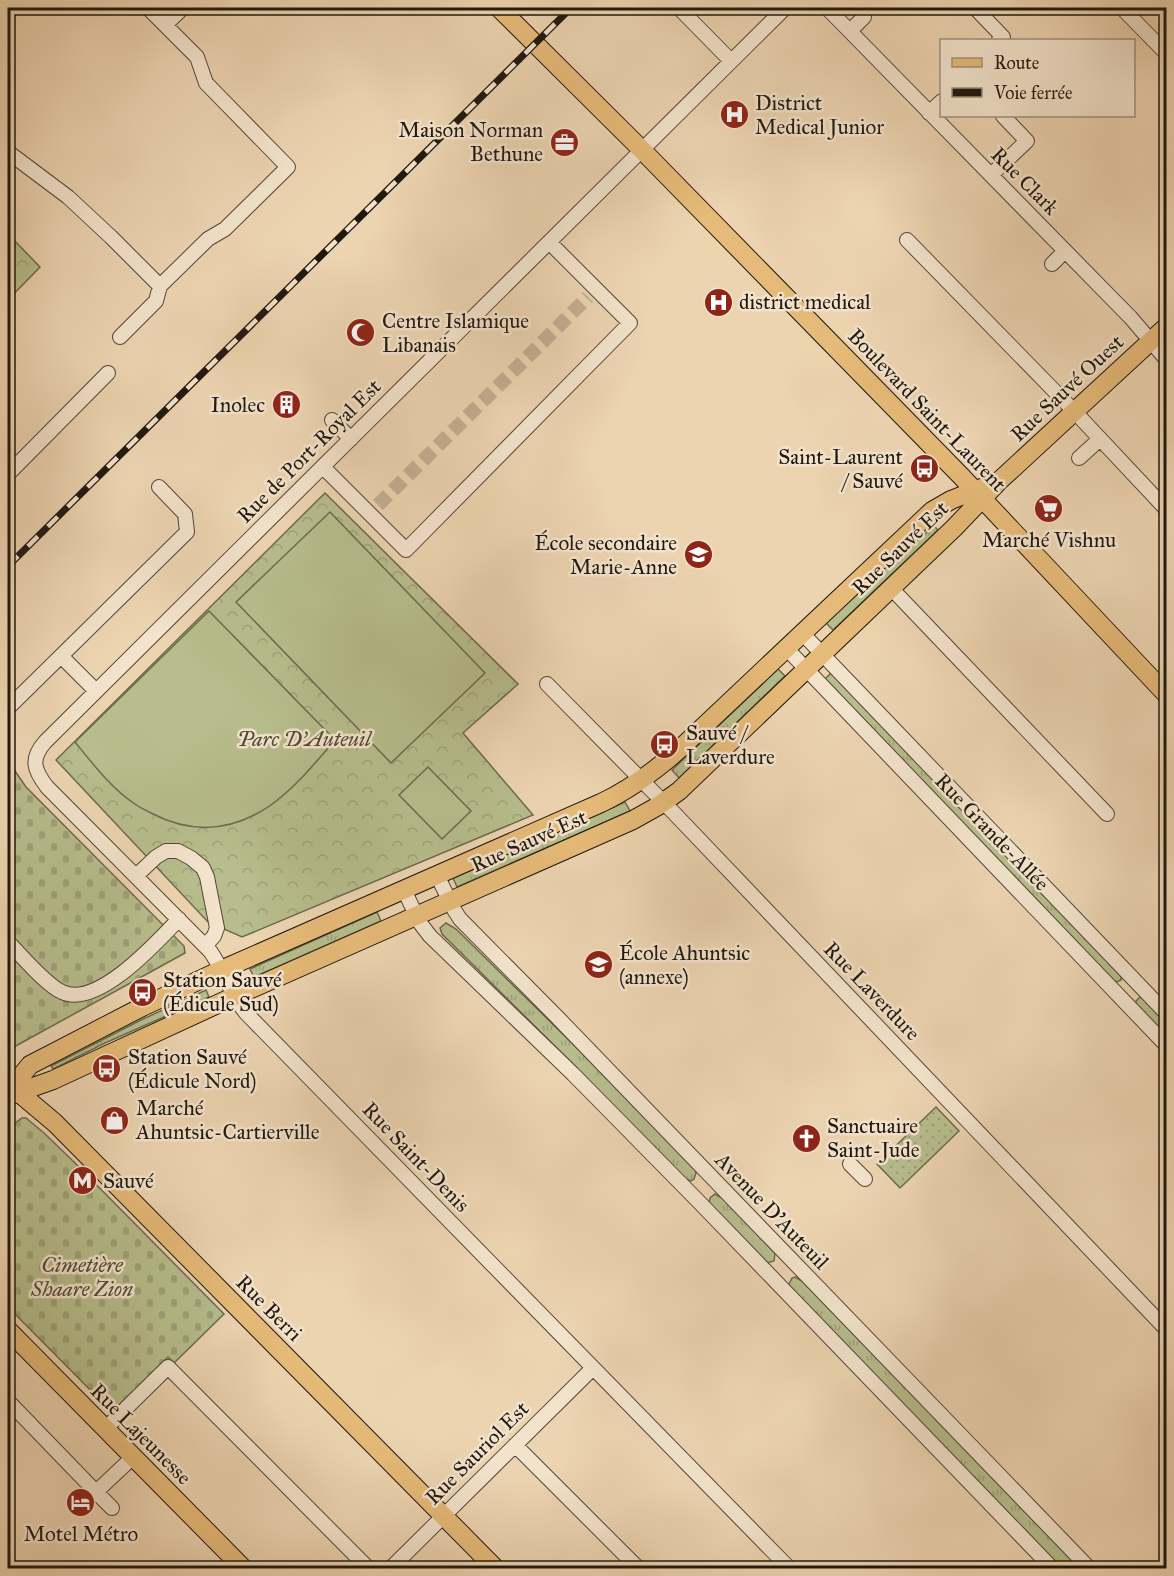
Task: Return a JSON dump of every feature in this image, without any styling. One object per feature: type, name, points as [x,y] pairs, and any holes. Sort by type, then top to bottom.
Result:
[{"type":"main road","name":"Boulevard Saint-Laurent","points":[[499,8],[642,150],[979,495],[1167,694]]},
{"type":"main road","name":"Rue Sauvé Ouest","points":[[979,495],[998,482],[1167,327]]},
{"type":"main road","name":"Rue Sauvé Est","points":[[11,1090],[53,1080],[235,996],[633,820],[663,802],[679,790],[954,528],[979,495]]},
{"type":"main road","name":"Rue Sauvé Est","points":[[11,1090],[30,1065],[142,1007],[616,796],[659,767],[685,744],[932,511],[945,503],[979,495]]},
{"type":"main road","name":"Rue Berri","points":[[11,1090],[55,1123],[495,1569]]},
{"type":"main road","name":"Rue Lajeunesse","points":[[8,1330],[243,1569]]},
{"type":"street","points":[[120,337],[156,301],[160,286],[208,239],[225,230],[288,167],[206,83],[197,57],[148,8]]},
{"type":"street","points":[[165,25],[183,8]]},
{"type":"street","points":[[679,8],[731,61]]},
{"type":"street","name":"Rue de Port-Royal Est","points":[[35,759],[45,742],[785,8]]},
{"type":"street","name":"Rue Clark","points":[[827,8],[1139,326],[1167,359]]},
{"type":"street","points":[[975,8],[1003,37],[1000,39]]},
{"type":"street","points":[[1122,8],[1167,53]]},
{"type":"street","points":[[850,31],[864,17]]},
{"type":"street","points":[[929,113],[940,103]]},
{"type":"street","points":[[991,175],[1028,141],[1004,117]]},
{"type":"street","points":[[8,152],[76,204],[160,286]]},
{"type":"street","points":[[907,240],[1167,509]]},
{"type":"street","points":[[323,467],[374,509],[406,550],[630,323],[592,293],[549,242]]},
{"type":"street","points":[[1052,264],[1065,251]]},
{"type":"street","points":[[8,474],[108,373]]},
{"type":"street","points":[[332,420],[351,439]]},
{"type":"street","points":[[1079,458],[1100,439]]},
{"type":"street","points":[[8,708],[188,532],[185,514],[159,487]]},
{"type":"street","points":[[891,588],[1107,814]]},
{"type":"street","name":"Rue Grande-Allée","points":[[803,633],[1167,1013]]},
{"type":"street","name":"Rue Grande-Allée","points":[[787,649],[1167,1045]]},
{"type":"street","points":[[61,656],[96,691]]},
{"type":"street","name":"Rue Laverdure","points":[[547,684],[663,802],[1167,1329]]},
{"type":"street","name":"Rue Saint-Denis","points":[[35,759],[38,774],[47,787],[205,946],[246,1013],[789,1569]]},
{"type":"street","points":[[136,876],[166,851],[178,851],[185,854],[203,868],[207,877],[217,928],[214,936],[205,946]]},
{"type":"street","name":"Avenue D'Auteuil","points":[[437,875],[460,919],[1089,1569]]},
{"type":"street","points":[[404,890],[416,916],[430,936],[552,1053],[693,1196],[1052,1569]]},
{"type":"street","points":[[8,942],[56,989],[67,994],[85,994],[104,986],[123,972],[180,919]]},
{"type":"street","points":[[1121,997],[1137,982]]},
{"type":"street","points":[[850,1164],[865,1179]]},
{"type":"street","points":[[693,1196],[712,1179]]},
{"type":"street","points":[[773,1279],[792,1261]]},
{"type":"street","points":[[105,1429],[168,1367],[368,1569]]},
{"type":"street","name":"Rue Sauriol Est","points":[[391,1569],[593,1368]]},
{"type":"street","points":[[8,1401],[112,1508]]},
{"type":"street","points":[[515,1445],[638,1569]]},
{"type":"street","points":[[96,1492],[133,1457]]},
{"type":"green space","points":[[8,234],[40,267],[8,300]]},
{"type":"green space","name":"Parc D'Auteuil","points":[[325,493],[518,684],[463,733],[533,815],[242,937],[208,922],[56,760]]},
{"type":"green space","points":[[330,512],[485,673],[391,763],[236,602]]},
{"type":"green space","points":[[934,526],[938,530],[833,630],[826,623],[883,569]]},
{"type":"green space","points":[[209,611],[335,740],[297,783],[271,805],[242,821],[212,827],[197,827],[167,820],[126,798],[75,742]]},
{"type":"green space","points":[[778,669],[785,676],[679,778],[672,770]]},
{"type":"green space","points":[[832,672],[1121,975],[1121,980],[1117,982],[1113,980],[825,679]]},
{"type":"green space","points":[[428,767],[471,811],[442,839],[399,795]]},
{"type":"green space","points":[[8,770],[11,773],[15,771],[26,787],[184,946],[185,953],[12,1048],[8,1045]]},
{"type":"green space","points":[[625,802],[630,811],[457,887],[453,878]]},
{"type":"green space","points":[[377,912],[381,921],[254,977],[250,969]]},
{"type":"green space","points":[[446,923],[456,929],[577,1048],[695,1170],[694,1179],[691,1181],[685,1179],[442,934],[440,928]]},
{"type":"green space","points":[[206,990],[209,997],[105,1043],[53,1069],[51,1066],[141,1020]]},
{"type":"green space","points":[[1140,997],[1166,1022],[1166,1036],[1136,1004]]},
{"type":"green space","points":[[936,1107],[959,1131],[900,1188],[877,1164]]},
{"type":"green space","name":"Cimetière Shaare Zion","points":[[22,1118],[26,1118],[44,1133],[73,1161],[224,1314],[174,1363],[168,1357],[112,1412],[8,1307],[8,1128]]},
{"type":"green space","points":[[715,1194],[722,1198],[775,1253],[774,1261],[767,1263],[709,1203],[710,1198]]},
{"type":"green space","points":[[795,1277],[802,1281],[1080,1568],[1060,1568],[790,1288],[789,1284]]},
{"type":"tunnel","points":[[378,505],[588,297]]},
{"type":"railway","points":[[8,566],[571,8]]},
{"type":"place","name":"District Medical Junior","points":[[734,115]]},
{"type":"place","name":"Maison Norman Bethune","points":[[564,142]]},
{"type":"place","name":"district medical","points":[[718,302]]},
{"type":"place","name":"Centre Islamique Libanais","points":[[361,333]]},
{"type":"place","name":"Inolec","points":[[286,405]]},
{"type":"place","name":"Saint-Laurent / Sauvé","points":[[924,469]]},
{"type":"place","name":"Marché Vishnu","points":[[1049,509]]},
{"type":"place","name":"École secondaire Marie-Anne","points":[[698,555]]},
{"type":"place","name":"Sauvé / Laverdure","points":[[665,745]]},
{"type":"place","name":"École Ahuntsic (annexe)","points":[[598,965]]},
{"type":"place","name":"Station Sauvé (Édicule Sud)","points":[[142,992]]},
{"type":"place","name":"Station Sauvé (Édicule Nord)","points":[[107,1069]]},
{"type":"place","name":"Marché Ahuntsic-Cartierville","points":[[115,1120]]},
{"type":"place","name":"Sanctuaire Saint-Jude","points":[[806,1138]]},
{"type":"place","name":"Sauvé","points":[[82,1181]]},
{"type":"place","name":"Motel Métro","points":[[81,1503]]}]
